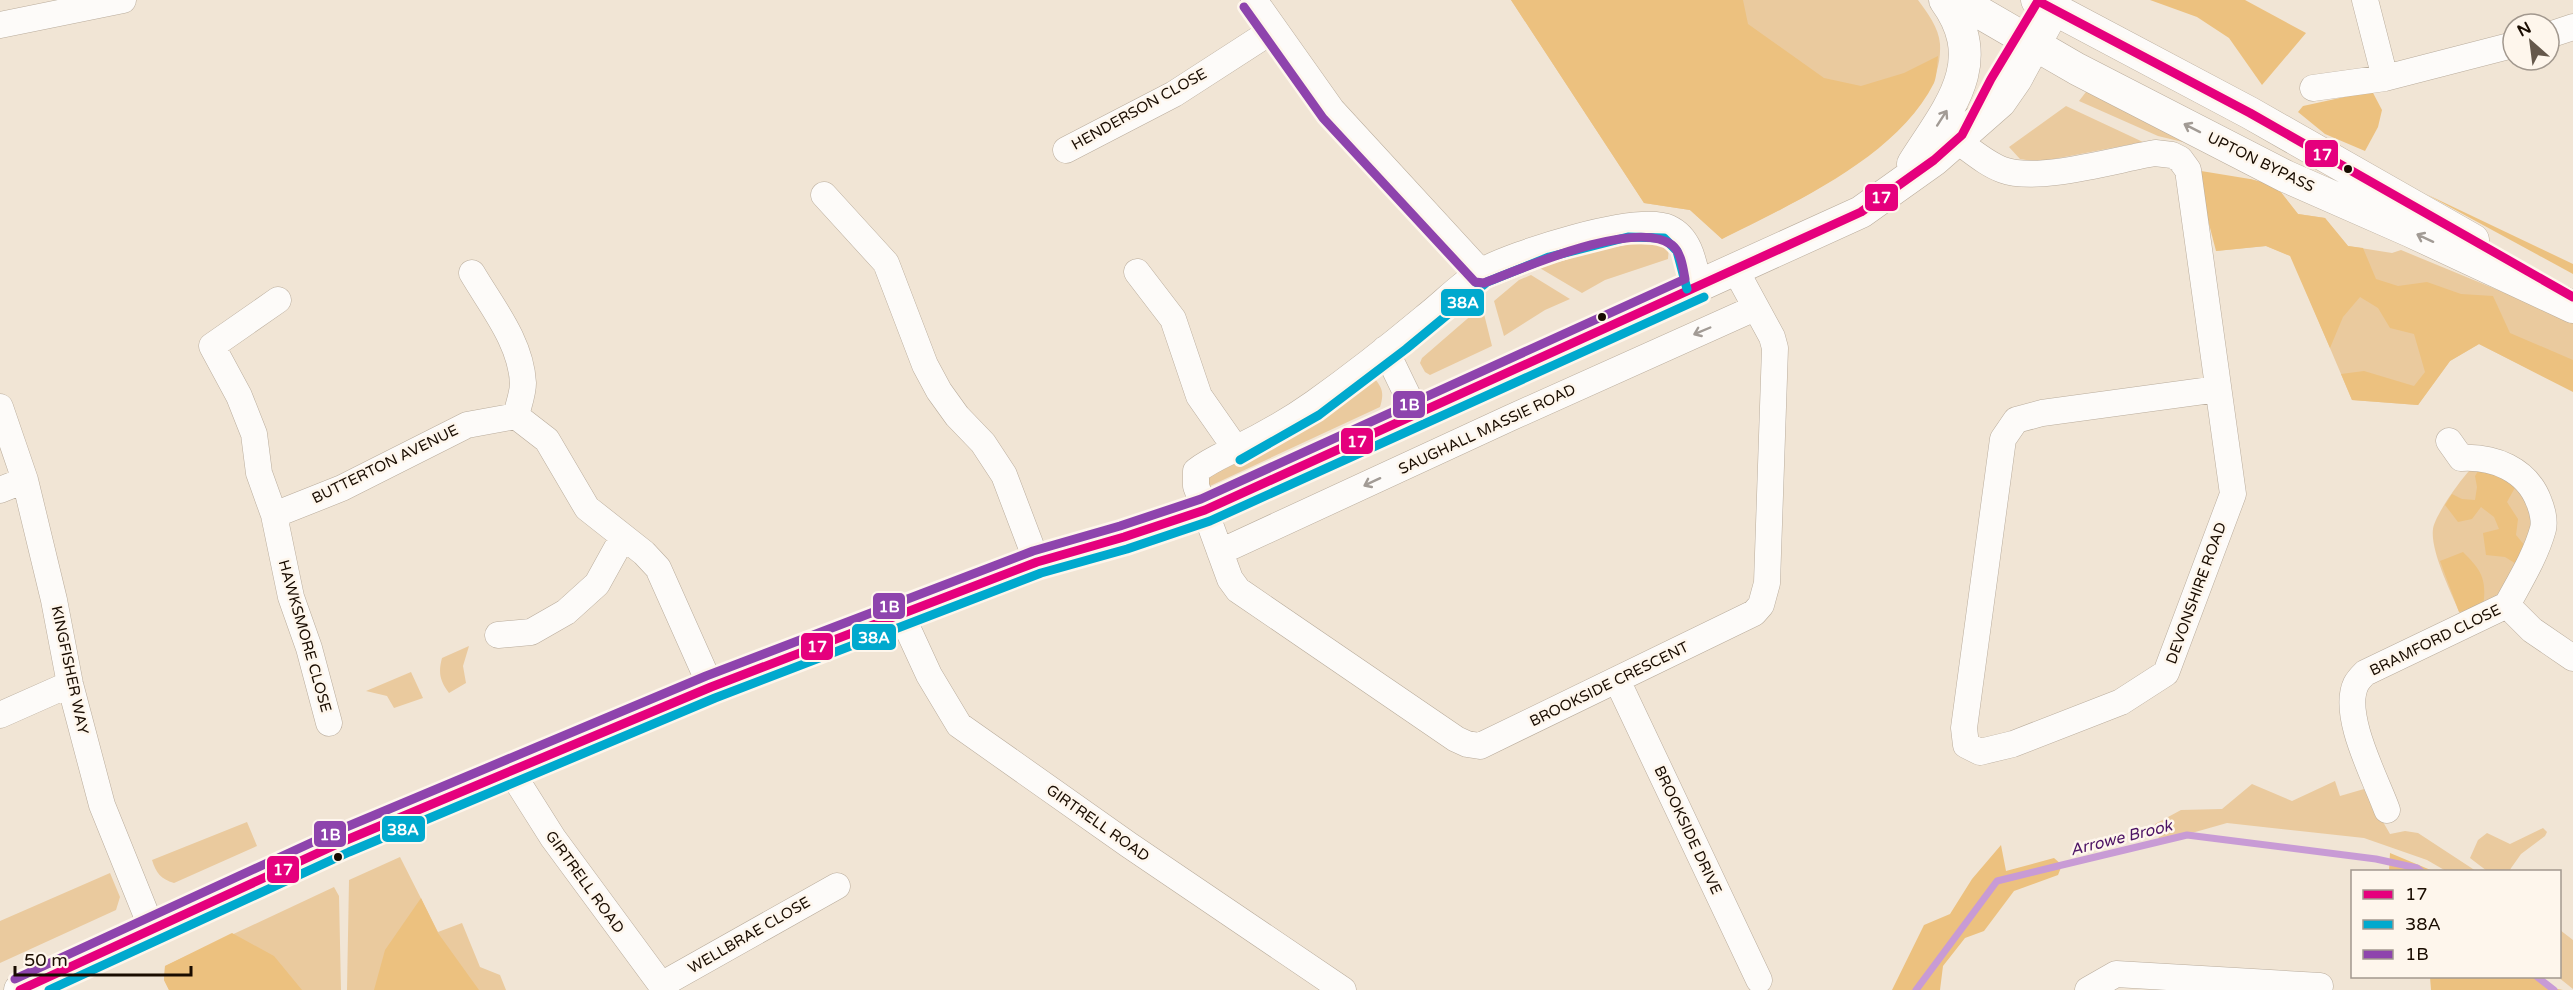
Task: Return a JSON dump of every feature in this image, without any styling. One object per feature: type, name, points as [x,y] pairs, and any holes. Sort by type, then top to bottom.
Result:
[{"type":"main road","points":[[1899,185],[1948,109],[1964,70],[1966,60],[1962,33],[1945,0]]},
{"type":"main road","name":"UPTON BYPASS","points":[[1958,0],[2035,18],[2250,113],[2573,297]]},
{"type":"main road","points":[[20,990],[344,841],[711,687],[900,612],[1037,562],[1124,537],[1205,510],[1861,212],[1934,160],[1959,137],[1991,79],[2035,18],[1995,0]]},
{"type":"main road","name":"UPTON BYPASS","points":[[2035,18],[2077,69],[2285,176],[2573,307]]},
{"type":"street","points":[[0,25],[123,0]]},
{"type":"street","points":[[1254,0],[1273,30],[1332,110],[1482,272]]},
{"type":"street","points":[[2365,0],[2385,78]]},
{"type":"street","name":"HENDERSON CLOSE","points":[[1066,150],[1174,94],[1273,30]]},
{"type":"street","points":[[2313,88],[2385,78],[2501,48]]},
{"type":"street","name":"DEVONSHIRE ROAD","points":[[1959,137],[2004,171],[2025,174],[2068,170],[2164,152],[2180,159],[2188,170],[2233,494],[2166,673],[2121,702],[2013,744],[1980,752],[1966,745],[1964,728],[2003,439],[2016,420],[2042,413],[2218,389]]},
{"type":"street","points":[[824,195],[886,263],[925,365],[939,392],[957,417],[983,443],[1004,475],[1037,562]]},
{"type":"street","points":[[1205,510],[1196,486],[1196,471],[1210,460],[1236,449],[1312,405],[1482,272],[1545,246],[1599,231],[1626,225],[1654,225],[1669,227],[1688,245],[1699,286]]},
{"type":"street","name":"BROOKSIDE CRESCENT","points":[[1205,510],[1230,579],[1238,590],[1467,744],[1480,746],[1754,613],[1764,597],[1767,583],[1775,348],[1772,337],[1735,269]]},
{"type":"street","points":[[1137,272],[1173,319],[1199,396],[1236,449]]},
{"type":"street","points":[[471,273],[510,336],[520,360],[523,386],[516,416],[547,440],[587,508],[644,553],[658,568],[711,687]]},
{"type":"street","name":"HAWKSMORE CLOSE","points":[[278,300],[212,346],[239,396],[254,434],[259,473],[273,515],[291,597],[309,648],[329,723]]},
{"type":"street","name":"SAUGHALL MASSIE ROAD","points":[[1220,552],[1510,417],[1755,308]]},
{"type":"street","points":[[1385,349],[1416,413]]},
{"type":"street","name":"KINGFISHER WAY","points":[[0,407],[25,480],[54,600],[70,684],[102,805],[152,929]]},
{"type":"street","name":"BUTTERTON AVENUE","points":[[273,515],[342,488],[467,425],[516,416]]},
{"type":"street","points":[[2449,441],[2461,458],[2482,456],[2520,473],[2534,488],[2541,507],[2544,526],[2528,566],[2507,605],[2532,630],[2573,658]]},
{"type":"street","points":[[0,490],[25,480]]},
{"type":"street","points":[[498,635],[531,632],[566,612],[597,584],[623,537]]},
{"type":"street","name":"BRAMFORD CLOSE","points":[[2388,810],[2354,723],[2352,700],[2356,685],[2365,673],[2507,605]]},
{"type":"street","name":"GIRTRELL ROAD","points":[[900,612],[929,675],[959,725],[1129,845],[1343,990]]},
{"type":"street","name":"BROOKSIDE DRIVE","points":[[1617,680],[1759,980]]},
{"type":"street","points":[[0,715],[70,684]]},
{"type":"street","name":"GIRTRELL ROAD","points":[[510,770],[553,838],[663,988]]},
{"type":"street","name":"WELLBRAE CLOSE","points":[[663,988],[837,886]]},
{"type":"street","points":[[2088,990],[2116,974],[2320,986]]},
{"type":"shaded area","points":[[1511,0],[1918,0],[1935,26],[1940,44],[1935,77],[1918,108],[1891,137],[1858,163],[1822,186],[1722,239],[1690,210],[1644,203]]},
{"type":"shaded area","points":[[1511,0],[1743,0],[1748,24],[1824,78],[1861,86],[1904,73],[1938,56],[1936,77],[1917,110],[1895,134],[1869,156],[1810,194],[1722,239],[1690,210],[1644,203]]},
{"type":"shaded area","points":[[2150,0],[2245,0],[2306,33],[2262,85],[2229,38],[2197,17]]},
{"type":"shaded area","points":[[2089,88],[2187,143],[2158,136],[2079,101]]},
{"type":"shaded area","points":[[2372,91],[2382,110],[2378,127],[2365,151],[2325,134],[2298,112],[2303,106]]},
{"type":"shaded area","points":[[2066,106],[2143,142],[2038,162],[2020,159],[2009,147]]},
{"type":"shaded area","points":[[2195,170],[2250,179],[2276,186],[2298,214],[2325,218],[2348,246],[2363,248],[2376,279],[2398,286],[2427,282],[2461,294],[2493,296],[2510,333],[2573,360],[2573,392],[2479,344],[2450,361],[2418,405],[2352,400],[2341,374],[2364,371],[2414,386],[2425,372],[2414,334],[2390,328],[2378,308],[2360,297],[2343,317],[2330,348],[2290,256],[2266,246],[2216,251]]},
{"type":"shaded area","points":[[2250,179],[2276,186],[2298,214],[2325,218],[2348,246],[2392,253],[2401,250],[2573,321],[2573,391],[2479,344],[2450,361],[2418,405],[2352,400],[2291,256],[2266,246],[2216,251]]},
{"type":"shaded area","points":[[2426,194],[2573,264],[2573,274]]},
{"type":"shaded area","points":[[1641,237],[1669,247],[1668,259],[1605,280],[1582,293],[1533,264],[1556,250]]},
{"type":"shaded area","points":[[1531,275],[1570,299],[1545,310],[1504,336],[1494,301],[1519,280]]},
{"type":"shaded area","points":[[1482,306],[1492,346],[1430,375],[1425,372],[1420,363],[1422,358]]},
{"type":"shaded area","points":[[1364,377],[1374,378],[1379,385],[1382,391],[1380,407],[1210,486],[1207,479],[1210,472],[1298,430]]},
{"type":"shaded area","points":[[2483,463],[2517,484],[2507,502],[2518,519],[2516,535],[2526,547],[2518,565],[2505,557],[2486,555],[2483,533],[2499,529],[2494,517],[2481,507],[2472,519],[2458,522],[2445,505],[2452,494],[2462,499],[2475,500],[2477,487],[2475,476]]},
{"type":"shaded area","points":[[2473,467],[2525,492],[2533,518],[2532,535],[2496,600],[2461,616],[2438,560],[2433,529],[2450,497]]},
{"type":"shaded area","points":[[2463,552],[2482,576],[2484,597],[2483,607],[2459,612],[2440,561]]},
{"type":"shaded area","points":[[469,646],[463,666],[466,683],[449,693],[441,677],[442,658]]},
{"type":"shaded area","points":[[411,672],[423,698],[394,708],[387,696],[366,691]]},
{"type":"shaded area","points":[[2335,781],[2340,796],[2364,789],[2390,834],[2405,831],[2418,833],[2474,870],[2444,870],[2427,860],[2364,838],[2227,823],[2160,842],[2155,824],[2181,810],[2222,809],[2252,784],[2292,801]]},
{"type":"shaded area","points":[[247,822],[257,846],[174,883],[166,880],[155,869],[152,860]]},
{"type":"shaded area","points":[[2543,828],[2547,832],[2521,854],[2510,870],[2486,870],[2470,858],[2478,840],[2487,833],[2510,844]]},
{"type":"shaded area","points":[[2001,845],[2006,871],[2054,858],[2062,865],[2058,875],[2014,891],[1984,931],[1965,938],[1943,966],[1940,990],[1892,990],[1924,925],[1950,914],[1972,879]]},
{"type":"shaded area","points":[[2390,853],[2431,870],[2389,870]]},
{"type":"shaded area","points":[[400,857],[438,932],[462,923],[480,967],[500,975],[506,990],[347,990],[349,880]]},
{"type":"shaded area","points":[[110,873],[120,897],[116,910],[0,963],[0,921]]},
{"type":"shaded area","points":[[334,887],[339,896],[341,990],[169,990],[164,980],[165,966]]},
{"type":"shaded area","points":[[421,898],[438,933],[479,990],[374,990],[385,950]]},
{"type":"shaded area","points":[[2561,931],[2573,940],[2573,989],[2559,978]]},
{"type":"shaded area","points":[[232,933],[274,956],[302,990],[169,990],[164,980],[165,966]]},
{"type":"shaded area","points":[[2430,978],[2537,978],[2552,988],[2563,990],[2431,990]]},
{"type":"waterway","name":"Arrowe Brook","points":[[1916,990],[1997,881],[2187,835],[2376,859],[2420,870]]},
{"type":"waterway","name":"Arrowe Brook","points":[[2539,978],[2554,990]]},
{"type":"transit line","name":"17","points":[[20,990],[344,841],[711,687],[1037,562],[1124,537],[1205,510],[1861,212],[1934,160],[1962,135],[1991,79],[2038,1],[2250,113],[2573,297]]},
{"type":"transit line","name":"1B","points":[[15,979],[339,830],[706,676],[1033,551],[1120,526],[1201,499],[1685,279],[1680,256],[1672,245],[1655,238],[1633,237],[1579,248],[1484,283],[1475,282],[1323,118],[1244,7]]},
{"type":"transit line","name":"38A","points":[[1240,460],[1319,415],[1406,349],[1487,282],[1549,257],[1628,237],[1664,238],[1677,251],[1687,289]]},
{"type":"transit line","name":"38A","points":[[49,990],[349,852],[715,698],[1041,573],[1127,549],[1210,521],[1704,297]]}]
